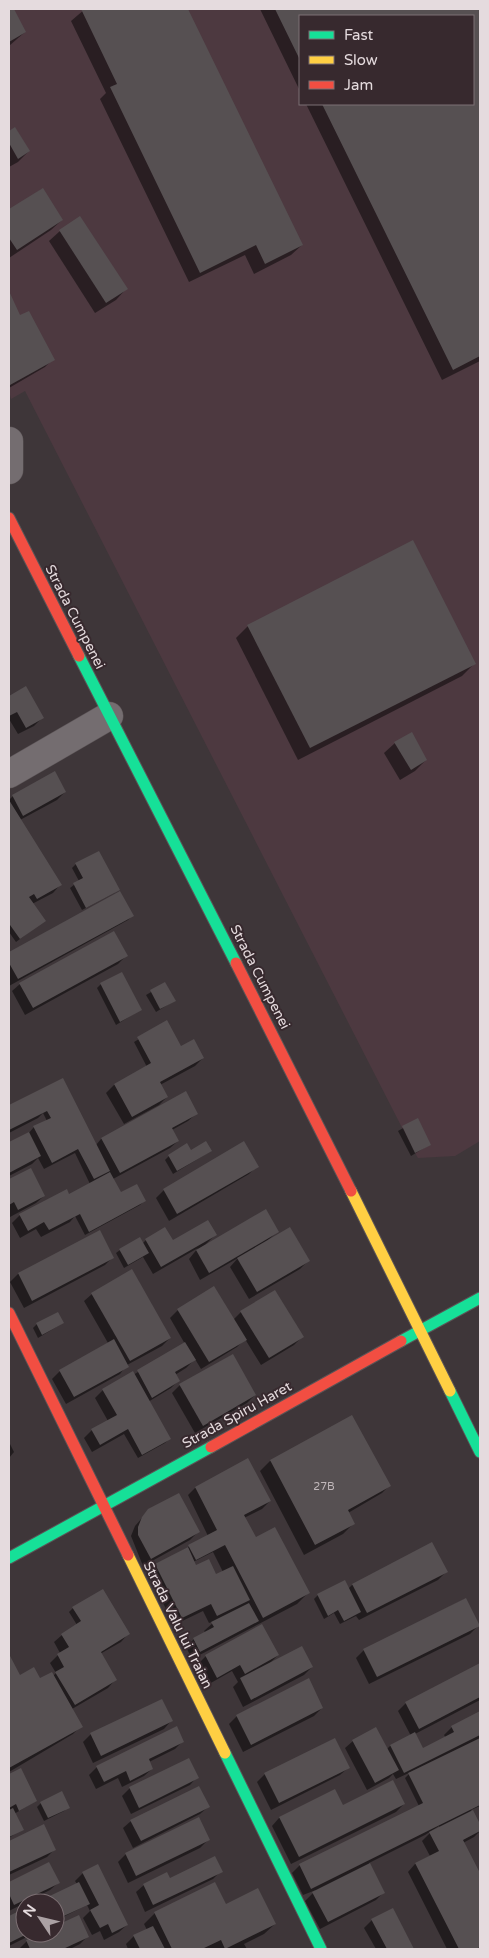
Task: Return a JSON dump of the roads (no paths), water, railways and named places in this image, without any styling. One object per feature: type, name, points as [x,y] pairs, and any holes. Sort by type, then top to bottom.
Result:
[{"type":"street","points":[[9,441],[9,470]]},
{"type":"street","name":"Strada Cumpenei","points":[[9,518],[309,1105],[422,1330],[480,1452]]},
{"type":"street","points":[[9,774],[109,716]]},
{"type":"street","name":"Strada Spiru Haret","points":[[9,1558],[480,1298]]},
{"type":"street","name":"Strada Valu lui Traian","points":[[9,1313],[321,1949]]}]
